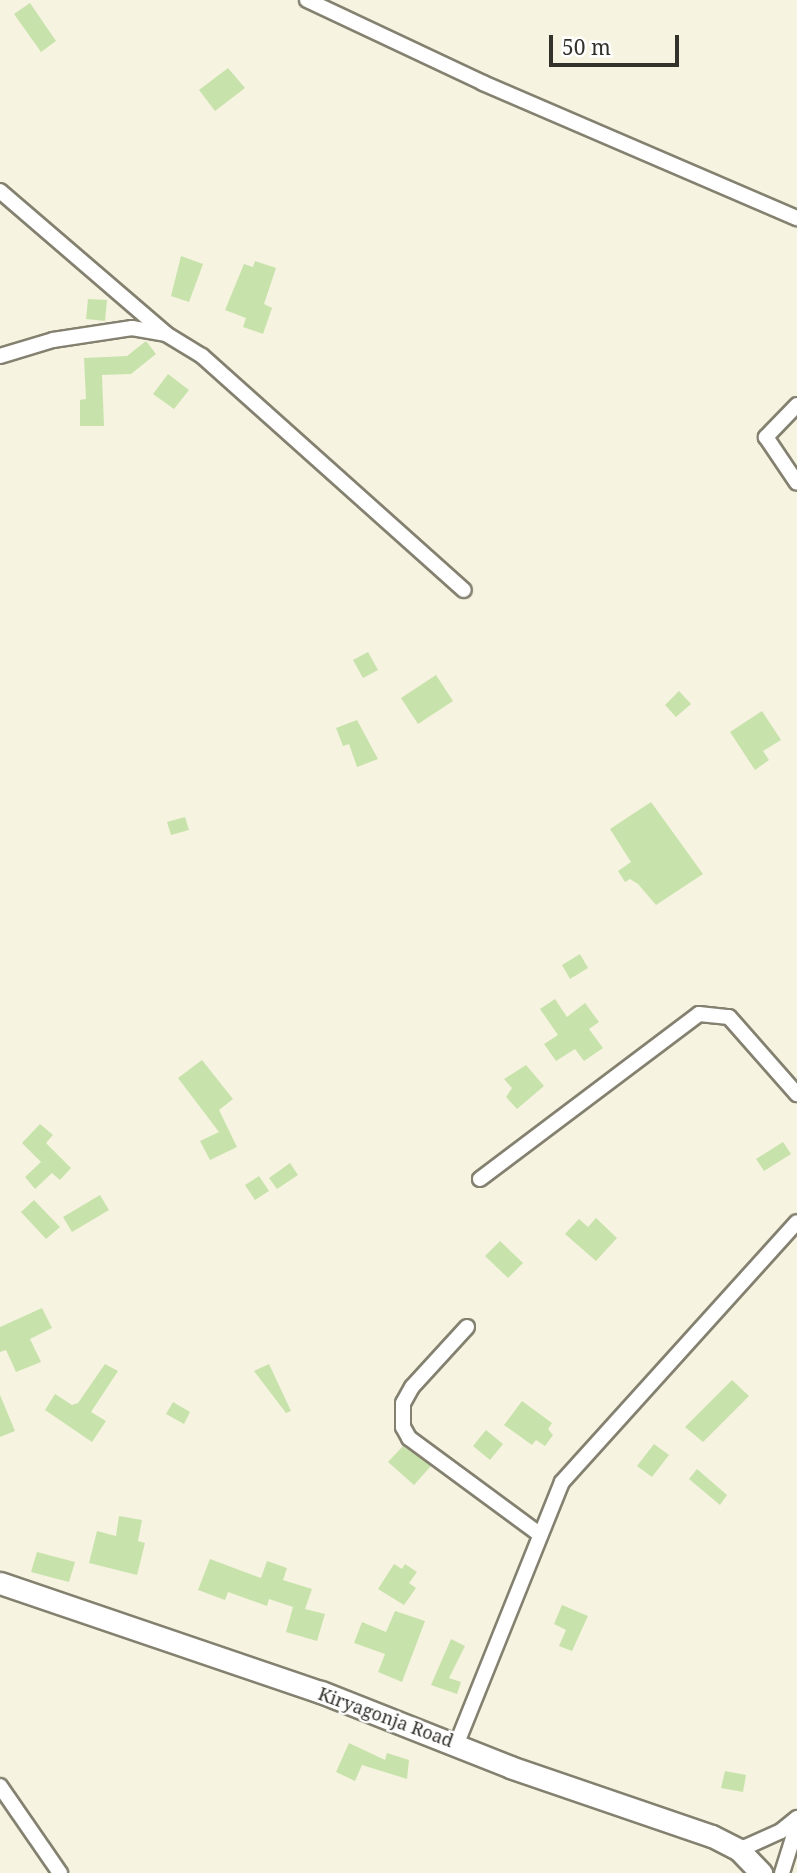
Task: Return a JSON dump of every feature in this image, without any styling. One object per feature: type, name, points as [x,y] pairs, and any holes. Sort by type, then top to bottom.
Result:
[{"type":"street","points":[[307,0],[483,83],[797,218]]},
{"type":"street","points":[[0,191],[166,334],[221,373],[464,590]]},
{"type":"street","points":[[0,356],[53,340],[132,328],[166,334]]},
{"type":"street","points":[[797,405],[766,437],[797,483]]},
{"type":"street","points":[[480,1180],[699,1014],[729,1017],[790,1075],[797,1094]]},
{"type":"street","points":[[457,1743],[562,1482],[797,1222]]},
{"type":"street","points":[[467,1327],[412,1387],[402,1403],[403,1427],[409,1438],[539,1534]]},
{"type":"street","name":"Kiryagonja Road","points":[[0,1583],[457,1743],[510,1767],[712,1836],[739,1850],[761,1873]]},
{"type":"street","points":[[0,1786],[60,1873]]},
{"type":"street","points":[[739,1850],[781,1831],[797,1818]]},
{"type":"street","points":[[782,1873],[797,1825]]},
{"type":"building","points":[[30,3],[56,41],[41,52],[14,14]]},
{"type":"building","points":[[228,68],[245,88],[215,111],[199,90]]},
{"type":"building","points":[[181,256],[203,264],[189,302],[171,296]]},
{"type":"building","points":[[255,261],[276,268],[264,304],[272,308],[263,334],[243,327],[246,318],[225,310],[244,264],[253,267]]},
{"type":"building","points":[[88,299],[107,300],[105,321],[86,319]]},
{"type":"building","points":[[146,341],[156,354],[131,374],[102,375],[104,426],[80,426],[80,400],[86,399],[84,358],[127,356]]},
{"type":"building","points":[[168,374],[189,390],[174,409],[153,394]]},
{"type":"building","points":[[368,652],[378,670],[363,678],[353,660]]},
{"type":"building","points":[[436,675],[453,701],[418,724],[401,698]]},
{"type":"building","points":[[679,691],[691,704],[676,717],[665,705]]},
{"type":"building","points":[[762,711],[781,740],[763,751],[769,760],[755,770],[730,732]]},
{"type":"building","points":[[357,720],[378,759],[357,767],[349,744],[343,746],[336,728]]},
{"type":"building","points":[[651,802],[703,874],[656,905],[638,884],[630,879],[625,882],[618,871],[631,862],[610,829]]},
{"type":"building","points":[[185,817],[189,830],[171,835],[167,822]]},
{"type":"building","points":[[580,954],[588,968],[570,979],[562,965]]},
{"type":"building","points":[[555,999],[567,1017],[585,1003],[599,1022],[589,1029],[603,1048],[584,1061],[575,1049],[556,1061],[544,1044],[558,1035],[540,1009]]},
{"type":"building","points":[[202,1060],[233,1099],[219,1110],[237,1147],[210,1160],[200,1141],[219,1132],[178,1078]]},
{"type":"building","points":[[526,1065],[544,1086],[517,1109],[506,1097],[512,1088],[504,1079]]},
{"type":"building","points":[[40,1124],[53,1135],[46,1143],[71,1168],[60,1180],[52,1173],[35,1189],[25,1177],[41,1162],[22,1143]]},
{"type":"building","points":[[783,1142],[791,1154],[764,1171],[756,1159]]},
{"type":"building","points":[[290,1163],[298,1175],[277,1189],[269,1178]]},
{"type":"building","points":[[259,1176],[269,1191],[255,1200],[245,1185]]},
{"type":"building","points":[[100,1195],[109,1210],[72,1232],[63,1217]]},
{"type":"building","points":[[34,1200],[60,1227],[46,1239],[21,1212]]},
{"type":"building","points":[[596,1218],[617,1238],[596,1261],[565,1234],[579,1219],[588,1227]]},
{"type":"building","points":[[500,1241],[523,1263],[508,1278],[485,1256]]},
{"type":"building","points":[[42,1308],[52,1328],[30,1339],[41,1362],[16,1372],[6,1350],[0,1352],[0,1327]]},
{"type":"building","points":[[105,1364],[118,1371],[91,1412],[106,1421],[92,1442],[45,1410],[55,1394],[72,1405],[78,1403]]},
{"type":"building","points":[[269,1364],[291,1411],[286,1413],[254,1371]]},
{"type":"building","points":[[732,1380],[749,1396],[703,1442],[685,1427]]},
{"type":"building","points":[[0,1395],[15,1431],[0,1437]]},
{"type":"building","points":[[522,1401],[552,1423],[548,1429],[553,1435],[545,1446],[536,1440],[532,1445],[504,1425]]},
{"type":"building","points":[[173,1402],[190,1412],[184,1424],[166,1414]]},
{"type":"building","points":[[486,1430],[503,1444],[490,1460],[473,1446]]},
{"type":"building","points":[[654,1444],[669,1455],[652,1477],[637,1466]]},
{"type":"building","points":[[403,1446],[431,1466],[414,1485],[388,1462]]},
{"type":"building","points":[[697,1469],[727,1495],[720,1505],[689,1479]]},
{"type":"building","points":[[119,1516],[142,1520],[138,1541],[145,1543],[137,1575],[89,1563],[97,1531],[116,1536]]},
{"type":"building","points":[[37,1552],[75,1562],[69,1582],[31,1572]]},
{"type":"building","points":[[210,1559],[261,1578],[267,1561],[287,1568],[283,1580],[312,1589],[305,1609],[325,1614],[317,1641],[286,1632],[293,1607],[269,1599],[267,1606],[228,1592],[225,1600],[198,1590]]},
{"type":"building","points":[[394,1564],[402,1569],[405,1564],[417,1572],[409,1583],[416,1588],[404,1605],[378,1589]]},
{"type":"building","points":[[562,1605],[588,1616],[572,1651],[559,1646],[566,1630],[554,1624]]},
{"type":"building","points":[[395,1611],[425,1621],[402,1682],[378,1672],[385,1654],[354,1643],[362,1622],[386,1632]]},
{"type":"building","points":[[451,1639],[465,1646],[449,1678],[461,1682],[457,1694],[431,1685]]},
{"type":"building","points":[[349,1743],[385,1760],[387,1753],[409,1760],[407,1779],[362,1765],[355,1781],[336,1772]]},
{"type":"building","points":[[725,1771],[746,1775],[743,1792],[721,1788]]}]
